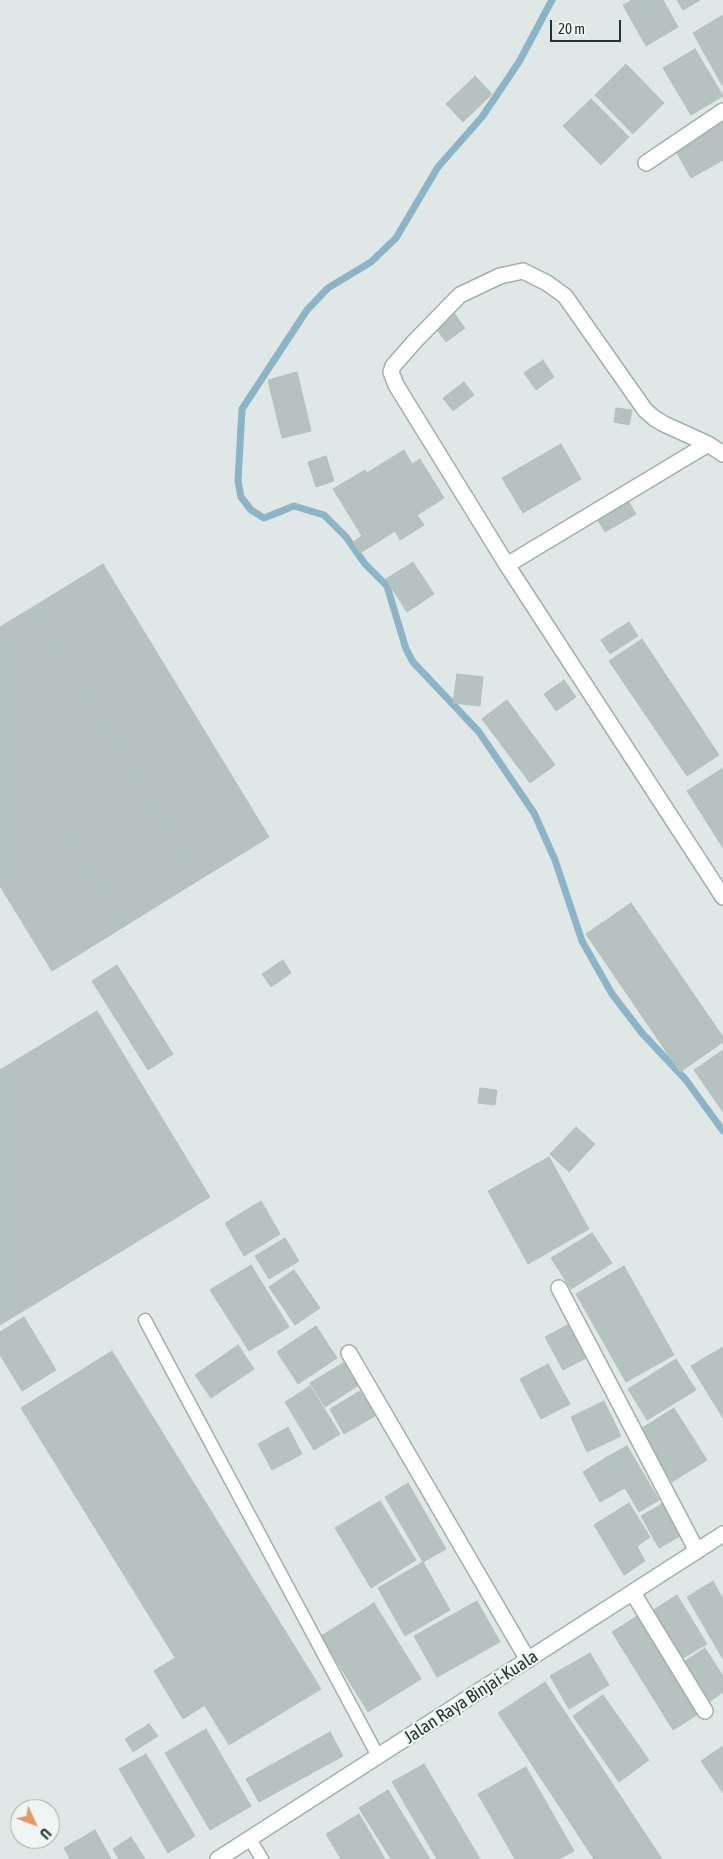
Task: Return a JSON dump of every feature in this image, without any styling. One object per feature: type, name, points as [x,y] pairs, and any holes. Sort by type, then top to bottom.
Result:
[{"type":"street","points":[[646,163],[723,111]]},
{"type":"street","points":[[723,454],[708,444],[664,424],[645,410],[565,296],[547,283],[523,271],[500,276],[460,295],[415,341],[390,372],[396,385],[507,566],[723,897]]},
{"type":"street","points":[[507,566],[708,444]]},
{"type":"street","points":[[559,1288],[697,1551]]},
{"type":"street","points":[[349,1353],[528,1660]]},
{"type":"street","name":"Jalan Raya Binjai-Kuala","points":[[218,1859],[723,1534]]},
{"type":"street","points":[[632,1593],[705,1711]]},
{"type":"lane","points":[[145,1320],[378,1756]]},
{"type":"lane","points":[[250,1840],[262,1859]]},
{"type":"building","points":[[632,0],[663,0],[678,27],[646,46],[623,5]]},
{"type":"building","points":[[677,0],[700,0],[683,10]]},
{"type":"building","points":[[723,15],[723,85],[722,85],[693,33]]},
{"type":"building","points":[[695,49],[723,96],[691,115],[663,68]]},
{"type":"building","points":[[626,64],[664,103],[633,134],[595,95]]},
{"type":"building","points":[[475,76],[492,94],[463,122],[446,104]]},
{"type":"building","points":[[591,99],[629,137],[601,165],[563,126]]},
{"type":"building","points":[[723,119],[723,160],[691,178],[673,146]]},
{"type":"building","points":[[454,313],[465,328],[446,342],[435,327]]},
{"type":"building","points":[[543,360],[554,377],[536,390],[524,373]]},
{"type":"building","points":[[297,372],[311,431],[282,438],[268,380]]},
{"type":"building","points":[[464,382],[474,395],[453,411],[443,398]]},
{"type":"building","points":[[616,408],[632,410],[629,425],[614,422]]},
{"type":"building","points":[[561,444],[581,479],[523,513],[502,478]]},
{"type":"building","points":[[404,450],[412,464],[420,459],[444,498],[417,515],[424,525],[400,540],[395,531],[360,553],[353,542],[362,536],[333,489],[365,470],[367,473]]},
{"type":"building","points":[[326,456],[334,481],[316,487],[308,462]]},
{"type":"building","points":[[627,499],[636,514],[605,532],[596,517]]},
{"type":"building","points":[[413,562],[434,594],[407,612],[386,579]]},
{"type":"building","points":[[103,564],[269,837],[199,880],[33,607]]},
{"type":"building","points":[[33,607],[199,880],[125,926],[0,725],[0,627]]},
{"type":"building","points":[[629,622],[638,636],[610,654],[601,640]]},
{"type":"building","points":[[642,639],[719,755],[687,776],[609,661]]},
{"type":"building","points":[[457,674],[483,677],[480,706],[453,703]]},
{"type":"building","points":[[564,680],[576,697],[556,711],[544,694]]},
{"type":"building","points":[[507,700],[555,765],[530,783],[482,719]]},
{"type":"building","points":[[0,725],[125,926],[52,971],[0,886]]},
{"type":"building","points":[[723,768],[723,848],[687,791]]},
{"type":"building","points":[[631,903],[723,1037],[723,1042],[680,1072],[586,934]]},
{"type":"building","points":[[283,960],[291,973],[271,987],[262,974]]},
{"type":"building","points":[[117,965],[173,1054],[148,1070],[92,981]]},
{"type":"building","points":[[97,1011],[210,1197],[0,1325],[0,1070]]},
{"type":"building","points":[[723,1050],[723,1112],[694,1070]]},
{"type":"building","points":[[480,1088],[497,1090],[495,1105],[478,1103]]},
{"type":"building","points":[[576,1127],[595,1144],[569,1172],[550,1154]]},
{"type":"building","points":[[549,1157],[589,1229],[528,1264],[488,1191]]},
{"type":"building","points":[[261,1201],[280,1234],[244,1256],[225,1223]]},
{"type":"building","points":[[592,1233],[612,1263],[571,1289],[551,1258]]},
{"type":"building","points":[[285,1238],[299,1261],[269,1279],[255,1256]]},
{"type":"building","points":[[251,1265],[289,1327],[249,1351],[210,1290]]},
{"type":"building","points":[[624,1266],[674,1355],[626,1382],[576,1294]]},
{"type":"building","points":[[294,1270],[320,1308],[295,1325],[269,1287]]},
{"type":"building","points":[[24,1317],[56,1370],[22,1391],[0,1355],[0,1332]]},
{"type":"building","points":[[569,1324],[586,1358],[563,1370],[545,1337]]},
{"type":"building","points":[[316,1326],[337,1358],[298,1384],[277,1352]]},
{"type":"building","points":[[238,1345],[254,1369],[211,1398],[195,1375]]},
{"type":"building","points":[[723,1347],[723,1418],[691,1366]]},
{"type":"building","points":[[112,1351],[321,1689],[229,1745],[21,1408]]},
{"type":"building","points":[[676,1359],[696,1390],[647,1420],[628,1389]]},
{"type":"building","points":[[348,1360],[362,1383],[325,1407],[310,1383]]},
{"type":"building","points":[[548,1364],[570,1404],[541,1419],[520,1379]]},
{"type":"building","points":[[310,1386],[340,1434],[314,1450],[285,1402]]},
{"type":"building","points":[[365,1388],[380,1413],[344,1434],[330,1409]]},
{"type":"building","points":[[604,1401],[621,1436],[587,1452],[571,1417]]},
{"type":"building","points":[[674,1408],[707,1460],[672,1482],[639,1430]]},
{"type":"building","points":[[288,1427],[302,1454],[272,1470],[258,1444]]},
{"type":"building","points":[[627,1446],[659,1500],[639,1512],[607,1457]]},
{"type":"building","points":[[607,1457],[625,1488],[600,1502],[583,1472]]},
{"type":"building","points":[[408,1483],[446,1549],[423,1562],[385,1497]]},
{"type":"building","points":[[380,1501],[416,1560],[371,1588],[335,1528]]},
{"type":"building","points":[[629,1503],[650,1537],[637,1546],[645,1561],[624,1575],[594,1525]]},
{"type":"building","points":[[662,1504],[680,1536],[659,1548],[641,1516]]},
{"type":"building","points":[[423,1562],[450,1610],[405,1636],[378,1588]]},
{"type":"building","points":[[713,1581],[723,1599],[723,1659],[687,1597]]},
{"type":"building","points":[[677,1595],[707,1644],[678,1661],[649,1613]]},
{"type":"building","points":[[477,1601],[500,1642],[437,1677],[414,1636]]},
{"type":"building","points":[[374,1603],[421,1679],[368,1712],[321,1636]]},
{"type":"building","points":[[639,1615],[700,1713],[673,1730],[612,1632]]},
{"type":"building","points":[[705,1648],[723,1676],[723,1692],[707,1703],[682,1663]]},
{"type":"building","points":[[590,1653],[609,1685],[569,1709],[550,1676]]},
{"type":"building","points":[[175,1658],[205,1705],[183,1719],[154,1671]]},
{"type":"building","points":[[545,1682],[662,1859],[594,1859],[498,1713]]},
{"type":"building","points":[[603,1695],[649,1760],[619,1782],[573,1716]]},
{"type":"building","points":[[149,1724],[158,1736],[133,1752],[125,1739]]},
{"type":"building","points":[[206,1729],[251,1806],[210,1830],[165,1753]]},
{"type":"building","points":[[330,1732],[343,1756],[259,1802],[246,1779]]},
{"type":"building","points":[[723,1746],[723,1793],[701,1761]]},
{"type":"building","points":[[146,1754],[195,1836],[168,1853],[119,1769]]},
{"type":"building","points":[[424,1764],[480,1859],[437,1859],[392,1782]]},
{"type":"building","points":[[526,1767],[574,1851],[559,1859],[515,1859],[478,1794]]},
{"type":"building","points":[[388,1790],[430,1859],[391,1859],[359,1808]]},
{"type":"building","points":[[359,1814],[385,1859],[341,1859],[326,1834]]},
{"type":"building","points":[[95,1830],[111,1859],[70,1859],[64,1848]]},
{"type":"building","points":[[131,1837],[145,1859],[119,1859],[113,1849]]},
{"type":"waterway","points":[[552,0],[519,62],[482,117],[438,167],[396,238],[371,262],[328,288],[307,310],[242,409],[238,481],[241,497],[251,510],[264,518],[294,506],[324,515],[346,537],[365,564],[387,586],[406,649],[413,662],[479,732],[534,813],[555,860],[582,941],[612,994],[642,1033],[686,1080],[723,1131]]}]
